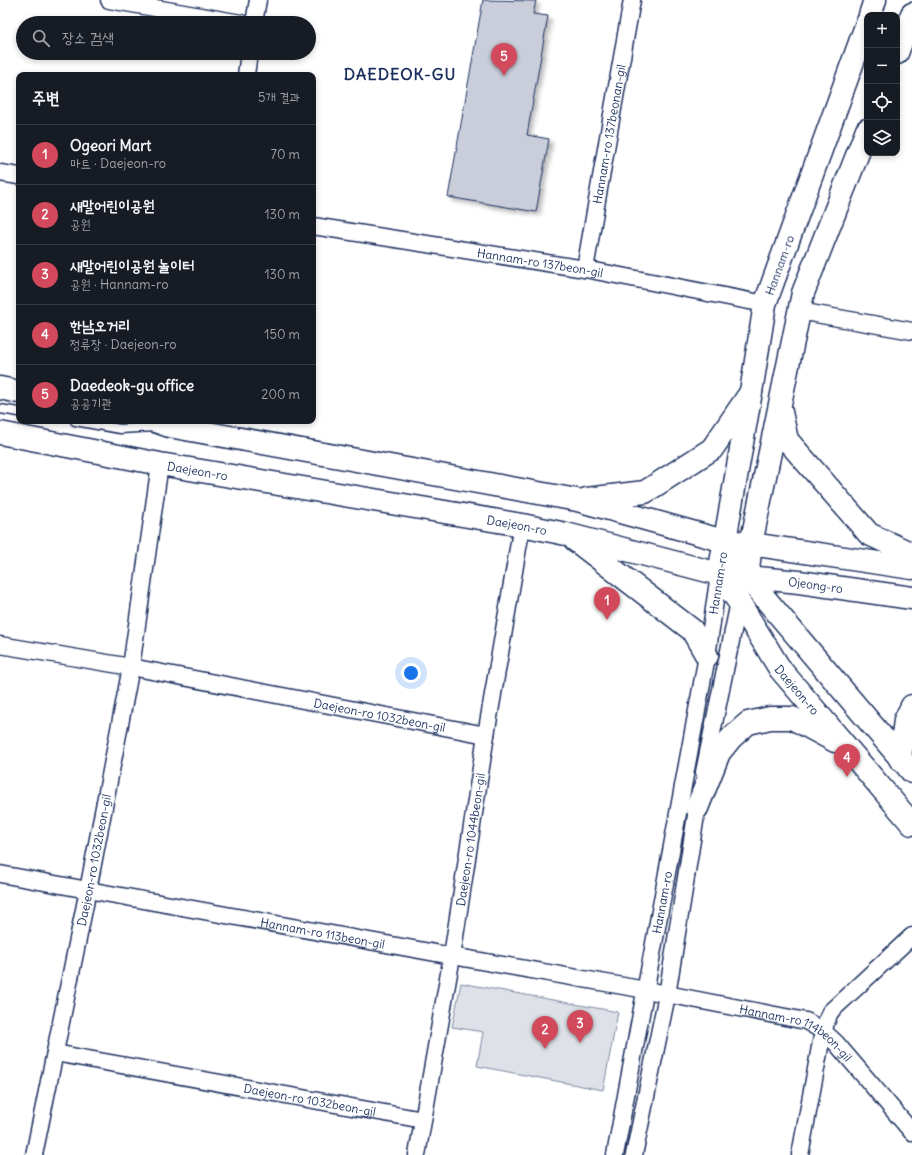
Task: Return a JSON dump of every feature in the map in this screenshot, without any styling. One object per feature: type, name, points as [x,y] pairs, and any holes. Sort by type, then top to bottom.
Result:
[{"type":"main road","points":[[871,12],[875,0]]},
{"type":"main road","points":[[899,48],[912,14]]},
{"type":"main road","name":"Hannam-ro","points":[[719,574],[765,304],[864,31]]},
{"type":"main road","name":"Hannam-ro","points":[[747,577],[751,544],[803,293],[864,138]]},
{"type":"main road","points":[[0,388],[16,391]]},
{"type":"main road","points":[[577,500],[645,492],[712,450],[751,392]]},
{"type":"main road","points":[[780,407],[787,440],[869,534],[912,554]]},
{"type":"main road","points":[[170,424],[577,500],[724,541],[912,568]]},
{"type":"main road","name":"Daejeon-ro","points":[[0,433],[160,464],[522,525],[566,534],[719,574],[780,669],[912,824]]},
{"type":"main road","points":[[566,534],[692,630],[707,656]]},
{"type":"main road","points":[[724,541],[747,577],[906,766]]},
{"type":"main road","name":"Ojeong-ro","points":[[719,574],[799,582],[912,598]]},
{"type":"main road","points":[[906,766],[906,720],[912,706]]},
{"type":"main road","points":[[696,808],[719,754],[731,738],[748,723],[770,718],[792,718],[846,747]]},
{"type":"street","points":[[109,0],[201,16]]},
{"type":"street","points":[[255,16],[258,0]]},
{"type":"street","name":"Hannam-ro 137beonan-gil","points":[[585,269],[632,0]]},
{"type":"street","points":[[246,72],[248,60]]},
{"type":"street","points":[[0,173],[16,176]]},
{"type":"street","name":"Hannam-ro 137beon-gil","points":[[316,226],[585,269],[765,304]]},
{"type":"street","points":[[799,311],[912,331]]},
{"type":"street","name":"Daejeon-ro 1032beon-gil","points":[[34,1155],[88,890],[131,667],[160,464]]},
{"type":"street","name":"Daejeon-ro 1044beon-gil","points":[[417,1155],[452,956],[486,735],[522,525]]},
{"type":"street","name":"Hannam-ro","points":[[615,1155],[707,656],[719,574]]},
{"type":"street","name":"Hannam-ro","points":[[634,1155],[667,995],[696,808],[738,602],[747,577]]},
{"type":"street","points":[[0,645],[131,667]]},
{"type":"street","name":"Daejeon-ro 1032beon-gil","points":[[131,667],[486,735]]},
{"type":"street","name":"Hannam-ro 113beon-gil","points":[[0,874],[646,990]]},
{"type":"street","points":[[800,1155],[823,1031],[830,1012],[912,936]]},
{"type":"street","name":"Hannam-ro 114beon-gil","points":[[646,990],[806,1021],[823,1031],[836,1043],[912,1132]]},
{"type":"street","name":"Daejeon-ro 1032beon-gil","points":[[54,1053],[424,1120]]},
{"type":"lane","points":[[0,409],[16,412]]},
{"type":"lane","points":[[92,424],[120,429],[158,424]]},
{"type":"shaded area","points":[[461,983],[618,1012],[603,1090],[477,1066],[483,1032],[452,1027]]},
{"type":"building","points":[[483,0],[536,1],[533,14],[548,16],[527,135],[549,139],[536,212],[448,197]]},
{"type":"place","name":"Daedeok-gu office","points":[[504,76]]},
{"type":"place","name":"Ogeori Mart","points":[[607,620]]},
{"type":"place","name":"한남오거리","points":[[847,777]]},
{"type":"place","name":"새말어린이공원 놀이터","points":[[580,1043]]},
{"type":"place","name":"새말어린이공원","points":[[545,1049]]},
{"type":"district","name":"DAEDEOK-GU","points":[[400,74]]}]
